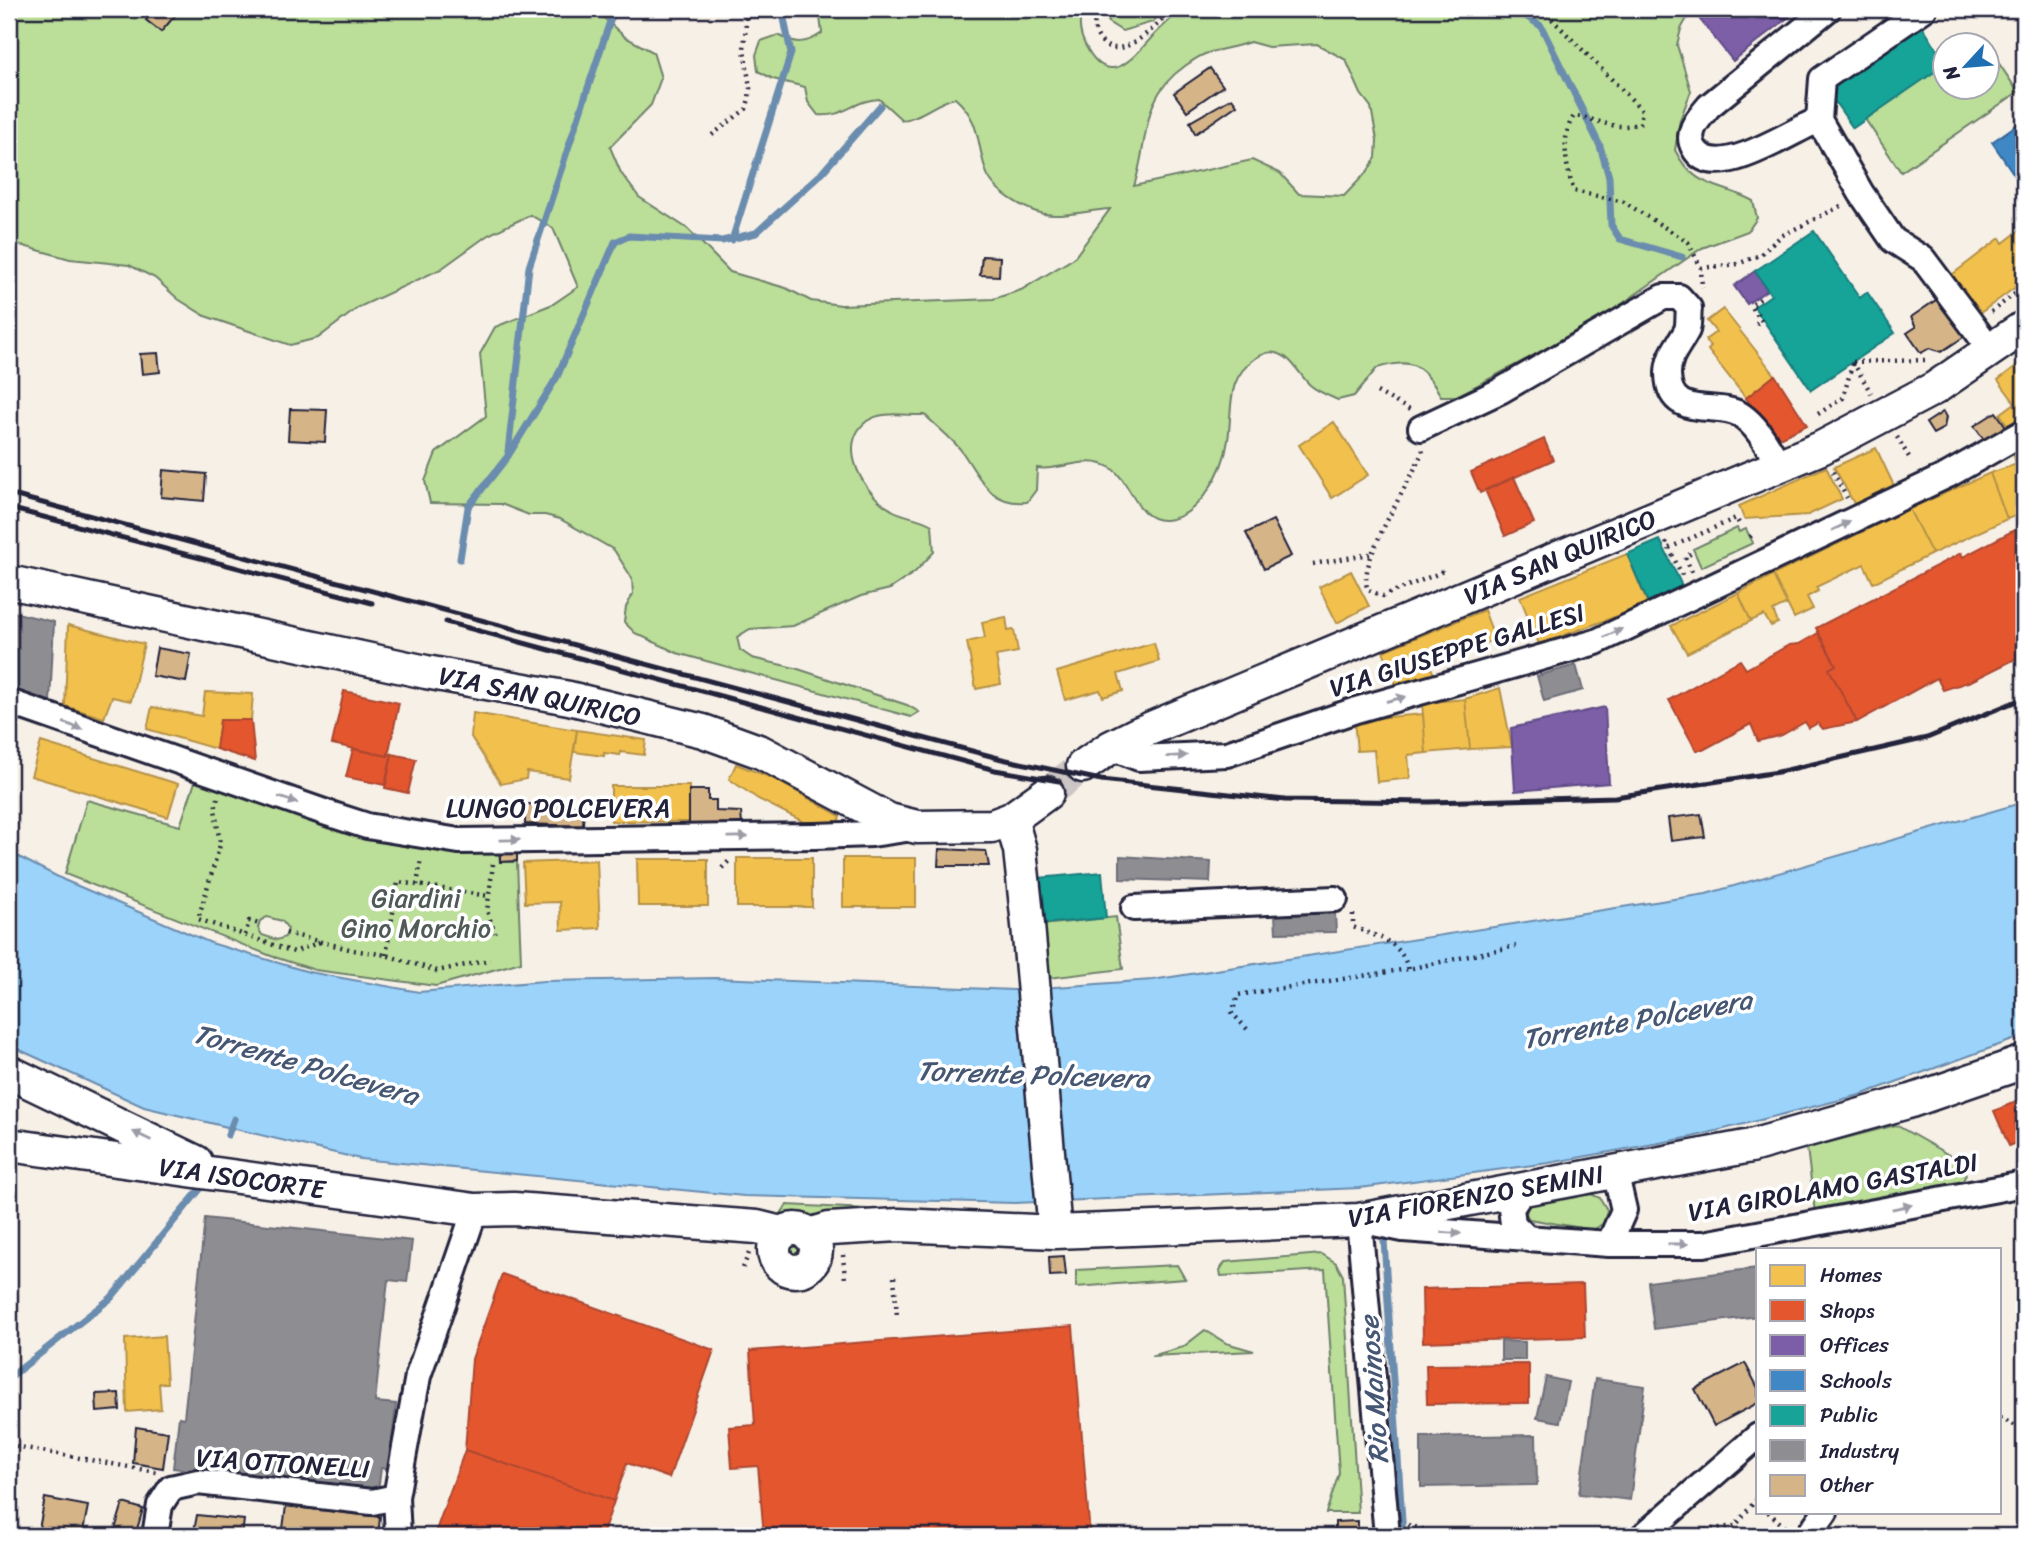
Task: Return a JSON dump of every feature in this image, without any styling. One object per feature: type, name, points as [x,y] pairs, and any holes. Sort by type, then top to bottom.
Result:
[{"type":"main road","name":"VIA SAN QUIRICO","points":[[1083,765],[1111,747],[1615,533],[1780,467],[1885,416],[2024,327]]},
{"type":"main road","name":"VIA SAN QUIRICO","points":[[9,582],[426,672],[569,698],[703,731],[761,752],[889,820],[917,827],[992,826],[1011,819],[1047,793]]},
{"type":"main road","points":[[1011,819],[1020,850],[1055,1232]]},
{"type":"main road","name":"VIA FIORENZO SEMINI","points":[[475,1210],[514,1209],[795,1238],[899,1225],[1055,1232],[1359,1220],[1751,1146],[1911,1101],[2024,1062]]},
{"type":"main road","points":[[9,1072],[226,1176]]},
{"type":"main road","name":"VIA ISOCORTE","points":[[9,1145],[475,1210]]},
{"type":"street","points":[[1819,120],[1730,162],[1711,163],[1699,157],[1690,142],[1694,124],[1709,106],[1828,9]]},
{"type":"street","points":[[1924,9],[1822,79],[1819,120],[1861,193],[1888,218],[1893,240],[1923,259],[1990,350]]},
{"type":"street","points":[[1421,428],[1500,391],[1663,297],[1679,297],[1689,308],[1688,328],[1669,361],[1669,384],[1675,397],[1686,405],[1738,413],[1755,427],[1780,467]]},
{"type":"street","name":"VIA GIUSEPPE GALLESI","points":[[1111,747],[1139,758],[1227,754],[1356,709],[1596,642],[1806,539],[1948,475],[2024,432]]},
{"type":"street","name":"LUNGO POLCEVERA","points":[[9,702],[327,813],[367,825],[459,841],[872,834],[917,827]]},
{"type":"street","points":[[1134,908],[1335,900]]},
{"type":"street","points":[[1609,1244],[1624,1210],[1615,1171]]},
{"type":"street","name":"VIA GIROLAMO GASTALDI","points":[[1359,1220],[1403,1229],[1609,1244],[1704,1244],[2024,1184]]},
{"type":"street","points":[[1523,1190],[1511,1208],[1513,1224],[1528,1238]]},
{"type":"street","name":"VIA OTTONELLI","points":[[155,1536],[160,1505],[171,1488],[198,1482],[372,1502],[396,1497],[418,1376],[475,1210]]},
{"type":"street","points":[[1359,1220],[1387,1536]]},
{"type":"street","points":[[1643,1536],[1756,1438]]},
{"type":"street","points":[[396,1497],[398,1536]]},
{"type":"street","points":[[1808,1536],[1824,1514]]},
{"type":"path","points":[[712,135],[746,109],[749,99],[744,49],[747,9]]},
{"type":"path","points":[[1099,9],[1094,17],[1096,35],[1106,45],[1118,48],[1137,42],[1174,9]]},
{"type":"path","points":[[1542,9],[1642,110],[1640,123],[1623,129],[1594,118],[1574,116],[1568,124],[1566,143],[1568,175],[1574,191],[1624,202],[1688,242],[1701,268],[1702,291],[1698,310],[1688,328]]},
{"type":"path","points":[[1956,9],[1965,9]]},
{"type":"path","points":[[1701,268],[1738,264],[1760,254],[1781,236],[1861,193]]},
{"type":"path","points":[[2002,304],[2020,290]]},
{"type":"path","points":[[1756,324],[1762,321],[1751,306],[1761,299]]},
{"type":"path","points":[[1853,362],[1923,361]]},
{"type":"path","points":[[1853,362],[1873,396]]},
{"type":"path","points":[[1818,414],[1843,398],[1853,362]]},
{"type":"path","points":[[1896,435],[1909,457]]},
{"type":"path","points":[[1829,465],[1848,501]]},
{"type":"path","points":[[1416,470],[1371,553],[1364,581],[1368,590],[1383,596],[1442,572]]},
{"type":"path","points":[[1669,548],[1736,518],[1741,527]]},
{"type":"path","points":[[1664,539],[1681,571]]},
{"type":"path","points":[[1694,552],[1685,556],[1694,576]]},
{"type":"path","points":[[1313,564],[1371,553]]},
{"type":"path","points":[[215,809],[220,845],[198,919],[269,940],[294,952],[320,942]]},
{"type":"path","points":[[494,853],[488,911],[495,933]]},
{"type":"path","points":[[417,885],[421,860]]},
{"type":"path","points":[[386,955],[398,882],[489,896]]},
{"type":"path","points":[[245,935],[249,921],[259,924]]},
{"type":"path","points":[[1353,928],[1391,942],[1405,958],[1408,969]]},
{"type":"path","points":[[286,933],[386,955],[437,971],[490,960]]},
{"type":"path","points":[[1247,1029],[1232,1013],[1238,995],[1408,969],[1516,946]]},
{"type":"path","points":[[743,1268],[795,1238],[845,1280]]},
{"type":"path","points":[[894,1277],[897,1315]]},
{"type":"path","points":[[2002,1419],[2024,1430]]},
{"type":"path","points":[[9,1446],[166,1474],[171,1488]]},
{"type":"path","points":[[1680,1534],[1735,1526],[1756,1500]]},
{"type":"path","points":[[1770,1514],[1795,1536]]},
{"type":"path","points":[[1411,1525],[1425,1530],[1430,1536]]},
{"type":"green space","points":[[9,9],[594,9],[625,37],[653,52],[661,78],[651,105],[610,147],[621,173],[639,197],[688,229],[730,272],[786,288],[811,301],[841,305],[993,299],[1021,290],[1074,258],[1110,209],[1063,215],[1047,214],[1036,212],[1005,195],[990,179],[974,123],[955,98],[902,120],[879,99],[862,102],[835,114],[818,115],[808,102],[805,87],[773,79],[758,71],[756,55],[761,41],[778,35],[800,42],[822,33],[819,9],[1083,9],[1080,30],[1088,50],[1097,62],[1107,67],[1116,67],[1134,56],[1183,9],[1692,9],[1681,29],[1677,45],[1691,91],[1680,120],[1675,150],[1682,163],[1699,179],[1753,201],[1757,218],[1748,231],[1702,248],[1593,324],[1457,396],[1441,396],[1428,377],[1416,366],[1400,363],[1377,368],[1354,396],[1338,400],[1310,385],[1282,355],[1271,353],[1258,357],[1246,366],[1235,385],[1226,452],[1216,478],[1200,501],[1178,517],[1166,520],[1148,515],[1118,474],[1102,464],[1083,462],[1056,468],[1037,468],[1036,490],[1027,502],[1014,502],[1003,499],[986,487],[960,449],[925,415],[887,415],[867,421],[858,431],[853,443],[853,456],[863,482],[892,510],[932,525],[934,552],[915,572],[890,589],[861,596],[793,626],[750,629],[737,637],[740,650],[752,658],[795,668],[907,705],[919,712],[911,717],[677,653],[635,633],[624,622],[626,607],[633,594],[632,578],[614,550],[560,519],[529,515],[501,504],[430,503],[425,481],[436,453],[486,416],[480,354],[495,327],[553,304],[578,287],[553,228],[530,215],[488,235],[441,269],[359,307],[318,338],[290,345],[205,316],[178,299],[155,278],[129,265],[70,259],[9,242]],"holes":[[[1250,42],[1268,47],[1317,44],[1346,60],[1361,94],[1371,107],[1377,140],[1376,158],[1367,172],[1344,196],[1299,194],[1280,173],[1252,160],[1134,186],[1152,106],[1170,79],[1205,54]]]},
{"type":"green space","points":[[1113,9],[1163,9],[1153,22],[1122,31],[1108,22]]},
{"type":"green space","points":[[2002,68],[2018,92],[1901,172],[1865,119],[1932,73],[1932,102],[2002,102]]},
{"type":"green space","points":[[1737,528],[1739,532],[1746,529],[1753,543],[1701,567],[1693,549]]},
{"type":"green space","name":"Giardini Gino Morchio","points":[[196,779],[364,833],[487,854],[499,852],[500,862],[517,862],[521,962],[436,986],[315,970],[271,956],[65,874],[87,800],[180,826]],"holes":[[[267,917],[282,921],[288,929],[285,937],[277,940],[262,935],[258,928],[260,921]]]},
{"type":"green space","points":[[1116,917],[1123,969],[1049,978],[1042,925]]},
{"type":"green space","points":[[1896,1125],[1961,1162],[1966,1175],[1959,1187],[1815,1213],[1807,1148]]},
{"type":"green space","points":[[1591,1194],[1600,1198],[1607,1210],[1604,1223],[1593,1230],[1529,1219],[1526,1214],[1528,1206],[1538,1201]]},
{"type":"green space","points":[[787,1205],[868,1209],[822,1224],[775,1222]]},
{"type":"green space","points":[[787,1234],[811,1249],[805,1264],[789,1267],[778,1255],[777,1247]]},
{"type":"green space","points":[[1322,1254],[1336,1263],[1343,1276],[1358,1513],[1326,1513],[1339,1473],[1325,1270],[1221,1276],[1220,1270],[1225,1262]]},
{"type":"green space","points":[[1177,1265],[1185,1279],[1076,1287],[1076,1270]]},
{"type":"green space","points":[[1205,1330],[1226,1343],[1254,1351],[1151,1356],[1183,1347]]},
{"type":"water","name":"Torrente Polcevera","points":[[2024,802],[2024,1036],[1860,1095],[1692,1137],[1549,1163],[1360,1188],[1015,1203],[744,1196],[360,1159],[144,1107],[9,1045],[9,852],[64,880],[211,943],[309,972],[419,992],[544,981],[716,978],[1014,990],[1152,980],[1706,894]]},
{"type":"building: Homes","points":[[2024,227],[2024,294],[2017,286],[1979,314],[1945,280],[2000,238],[2003,243]]},
{"type":"building: Homes","points":[[1723,309],[1775,375],[1746,398],[1708,350],[1711,347],[1705,340],[1716,332],[1707,321]]},
{"type":"building: Homes","points":[[2024,360],[2024,416],[2009,427],[2000,414],[2015,403],[1998,380]]},
{"type":"building: Homes","points":[[1334,422],[1368,475],[1332,498],[1299,445]]},
{"type":"building: Homes","points":[[1876,448],[1896,490],[1857,509],[1834,467]]},
{"type":"building: Homes","points":[[2024,449],[2024,492],[2014,456]]},
{"type":"building: Homes","points":[[2017,464],[2024,492],[2024,513],[2007,519],[1990,473]]},
{"type":"building: Homes","points":[[1826,467],[1842,499],[1808,515],[1744,519],[1739,506]]},
{"type":"building: Homes","points":[[1990,473],[2007,519],[1932,554],[1909,509]]},
{"type":"building: Homes","points":[[1909,509],[1932,554],[1873,583],[1864,564],[1816,587],[1818,591],[1807,597],[1813,609],[1794,618],[1773,575]]},
{"type":"building: Homes","points":[[1627,554],[1648,605],[1562,636],[1563,640],[1541,649],[1520,597]]},
{"type":"building: Homes","points":[[1351,571],[1369,606],[1337,623],[1319,587]]},
{"type":"building: Homes","points":[[1773,575],[1787,604],[1773,611],[1778,623],[1771,626],[1764,615],[1751,621],[1738,593]]},
{"type":"building: Homes","points":[[1738,593],[1751,621],[1687,653],[1671,626]]},
{"type":"building: Homes","points":[[1484,610],[1495,639],[1430,666],[1434,674],[1398,689],[1383,651]]},
{"type":"building: Homes","points":[[1006,617],[1008,631],[1014,630],[1018,652],[996,656],[1001,684],[976,689],[967,642],[985,638],[982,622]]},
{"type":"building: Homes","points":[[68,625],[144,644],[131,701],[112,697],[104,718],[65,706]]},
{"type":"building: Homes","points":[[1154,643],[1159,661],[1118,674],[1123,691],[1103,697],[1100,690],[1065,700],[1057,672]]},
{"type":"building: Homes","points":[[1500,688],[1512,747],[1470,749],[1465,699]]},
{"type":"building: Homes","points":[[205,692],[253,694],[251,720],[220,720],[216,749],[147,729],[152,707],[202,716]]},
{"type":"building: Homes","points":[[1465,699],[1470,749],[1426,753],[1422,703]]},
{"type":"building: Homes","points":[[473,713],[577,730],[569,778],[527,772],[526,779],[501,784],[471,737]]},
{"type":"building: Homes","points":[[1423,714],[1426,753],[1408,755],[1410,778],[1377,782],[1374,750],[1357,751],[1354,720]]},
{"type":"building: Homes","points":[[577,730],[646,740],[644,755],[620,752],[620,755],[604,753],[604,756],[574,752]]},
{"type":"building: Homes","points":[[41,742],[178,784],[168,817],[31,776]]},
{"type":"building: Homes","points":[[736,764],[772,778],[840,816],[838,823],[806,823],[758,799],[729,779]]},
{"type":"building: Homes","points":[[611,786],[689,786],[689,822],[611,821]]},
{"type":"building: Homes","points":[[737,858],[812,858],[812,907],[737,907]]},
{"type":"building: Homes","points":[[843,858],[916,858],[916,907],[843,907]]},
{"type":"building: Homes","points":[[637,859],[708,859],[708,906],[638,906]]},
{"type":"building: Homes","points":[[597,860],[600,928],[561,930],[560,902],[525,903],[523,863]]},
{"type":"building: Homes","points":[[164,1336],[167,1383],[159,1383],[161,1409],[127,1412],[125,1339]]},
{"type":"building: Shops","points":[[1775,375],[1807,425],[1775,440],[1746,398]]},
{"type":"building: Shops","points":[[1544,439],[1553,460],[1480,493],[1471,472]]},
{"type":"building: Shops","points":[[1514,477],[1534,523],[1505,536],[1485,490]]},
{"type":"building: Shops","points":[[2024,525],[2024,655],[1971,681],[1943,690],[1937,678],[1857,722],[1829,669],[1836,665],[1816,628],[1961,553],[1963,557]]},
{"type":"building: Shops","points":[[1818,633],[1836,665],[1829,669],[1857,722],[1823,729],[1818,723],[1809,728],[1805,722],[1782,735],[1758,741],[1751,724],[1703,750],[1696,750],[1669,700],[1740,660],[1746,669],[1789,645],[1799,644]]},
{"type":"building: Shops","points":[[344,691],[399,703],[388,756],[332,744]]},
{"type":"building: Shops","points":[[220,720],[251,720],[255,761],[216,749]]},
{"type":"building: Shops","points":[[353,749],[388,756],[388,753],[392,754],[385,785],[346,777]]},
{"type":"building: Shops","points":[[392,754],[416,759],[408,793],[385,788]]},
{"type":"building: Shops","points":[[2024,1098],[2024,1139],[2009,1146],[1994,1111]]},
{"type":"building: Shops","points":[[502,1274],[714,1350],[669,1478],[627,1463],[614,1501],[465,1450],[472,1359]]},
{"type":"building: Shops","points":[[1583,1284],[1585,1337],[1423,1342],[1422,1289]]},
{"type":"building: Shops","points":[[1073,1326],[1090,1536],[764,1536],[758,1466],[732,1468],[729,1427],[755,1425],[750,1351]]},
{"type":"building: Shops","points":[[1529,1364],[1529,1403],[1427,1404],[1426,1365]]},
{"type":"building: Shops","points":[[465,1450],[614,1501],[602,1536],[434,1536]]},
{"type":"building: Offices","points":[[1706,9],[1799,9],[1733,61],[1697,16]]},
{"type":"building: Offices","points":[[1755,271],[1767,290],[1747,304],[1734,286]]},
{"type":"building: Offices","points":[[1605,707],[1609,783],[1515,791],[1511,728]]},
{"type":"building: Schools","points":[[2018,124],[2024,133],[2024,189],[1992,142]]},
{"type":"building: Public","points":[[1917,18],[1932,42],[1932,74],[1853,128],[1822,83]]},
{"type":"building: Public","points":[[1814,231],[1860,298],[1867,292],[1895,333],[1811,390],[1754,307],[1771,295],[1755,271]]},
{"type":"building: Public","points":[[1660,540],[1684,590],[1649,605],[1627,554]]},
{"type":"building: Public","points":[[1102,872],[1106,918],[1042,924],[1039,878]]},
{"type":"building: Industry","points":[[13,612],[54,622],[50,703],[9,690],[9,615]]},
{"type":"building: Industry","points":[[1576,665],[1583,690],[1544,701],[1537,676]]},
{"type":"building: Industry","points":[[1120,856],[1211,862],[1210,882],[1120,879]]},
{"type":"building: Industry","points":[[1335,913],[1336,932],[1276,933],[1275,914]]},
{"type":"building: Industry","points":[[205,1218],[412,1241],[407,1282],[388,1280],[375,1402],[396,1404],[389,1469],[381,1468],[378,1491],[173,1468],[179,1417],[184,1418]]},
{"type":"building: Industry","points":[[1756,1268],[1756,1316],[1654,1329],[1648,1282]]},
{"type":"building: Industry","points":[[1501,1341],[1525,1342],[1525,1360],[1501,1360]]},
{"type":"building: Industry","points":[[1546,1377],[1568,1382],[1560,1422],[1537,1418]]},
{"type":"building: Industry","points":[[1595,1379],[1645,1386],[1630,1500],[1579,1494]]},
{"type":"building: Industry","points":[[1536,1435],[1537,1485],[1421,1487],[1421,1437]]},
{"type":"building: Other","points":[[155,9],[175,9],[178,12],[161,32],[146,20]]},
{"type":"building: Other","points":[[1210,68],[1223,86],[1187,111],[1174,93]]},
{"type":"building: Other","points":[[1232,98],[1237,105],[1195,134],[1190,122]]},
{"type":"building: Other","points":[[982,256],[1000,257],[999,276],[980,275]]},
{"type":"building: Other","points":[[1939,298],[1965,336],[1941,352],[1930,348],[1921,353],[1907,333],[1916,327],[1911,317]]},
{"type":"building: Other","points":[[158,353],[160,372],[142,374],[140,354]]},
{"type":"building: Other","points":[[290,409],[327,410],[325,442],[288,440]]},
{"type":"building: Other","points":[[1943,412],[1946,417],[1944,428],[1933,434],[1926,423]]},
{"type":"building: Other","points":[[1996,412],[2009,431],[1988,445],[1974,426]]},
{"type":"building: Other","points":[[163,470],[206,474],[204,501],[161,497]]},
{"type":"building: Other","points":[[1273,520],[1291,556],[1264,569],[1246,533]]},
{"type":"building: Other","points":[[157,648],[191,654],[186,682],[152,676]]},
{"type":"building: Other","points":[[689,790],[708,790],[708,800],[716,800],[716,811],[741,812],[742,825],[689,824]]},
{"type":"building: Other","points":[[525,804],[584,805],[583,826],[525,824]]},
{"type":"building: Other","points":[[1701,814],[1705,837],[1671,841],[1668,818]]},
{"type":"building: Other","points":[[939,849],[986,851],[989,866],[938,866]]},
{"type":"building: Other","points":[[500,852],[517,852],[517,861],[500,862]]},
{"type":"building: Other","points":[[1064,1256],[1066,1275],[1050,1276],[1049,1257]]},
{"type":"building: Other","points":[[1745,1363],[1756,1384],[1756,1404],[1714,1426],[1695,1389]]},
{"type":"building: Other","points":[[119,1393],[120,1410],[97,1412],[96,1394]]},
{"type":"building: Other","points":[[136,1427],[168,1432],[163,1468],[133,1463]]},
{"type":"building: Other","points":[[45,1498],[88,1506],[82,1536],[39,1529]]},
{"type":"building: Other","points":[[123,1503],[143,1509],[135,1536],[113,1536]]},
{"type":"building: Other","points":[[286,1506],[380,1517],[378,1536],[282,1536]]},
{"type":"building: Other","points":[[197,1515],[244,1520],[242,1536],[193,1536]]},
{"type":"building: Other","points":[[1358,1521],[1358,1536],[1335,1536],[1335,1522]]},
{"type":"waterway","points":[[508,452],[529,267],[614,9]]},
{"type":"waterway","points":[[732,240],[791,53],[782,9]]},
{"type":"waterway","points":[[1515,9],[1541,26],[1600,146],[1609,177],[1611,225],[1620,239],[1682,257]]},
{"type":"waterway","points":[[460,559],[468,507],[508,456],[557,377],[615,242],[629,236],[722,241],[756,233],[820,175],[880,106]]},
{"type":"waterway","points":[[228,1135],[234,1119]]},
{"type":"waterway","points":[[9,1378],[111,1298],[201,1188]]},
{"type":"waterway","name":"Rio Mainose","points":[[1384,1240],[1403,1536]]},
{"type":"tunnel","points":[[1047,793],[1083,766]]},
{"type":"railway","points":[[9,494],[1002,759],[1101,780],[1285,800],[1429,802],[1615,797],[1778,772],[1927,738],[2024,698]]},
{"type":"railway","points":[[9,508],[372,603]]},
{"type":"railway","points":[[446,622],[995,770],[1059,781]]}]
